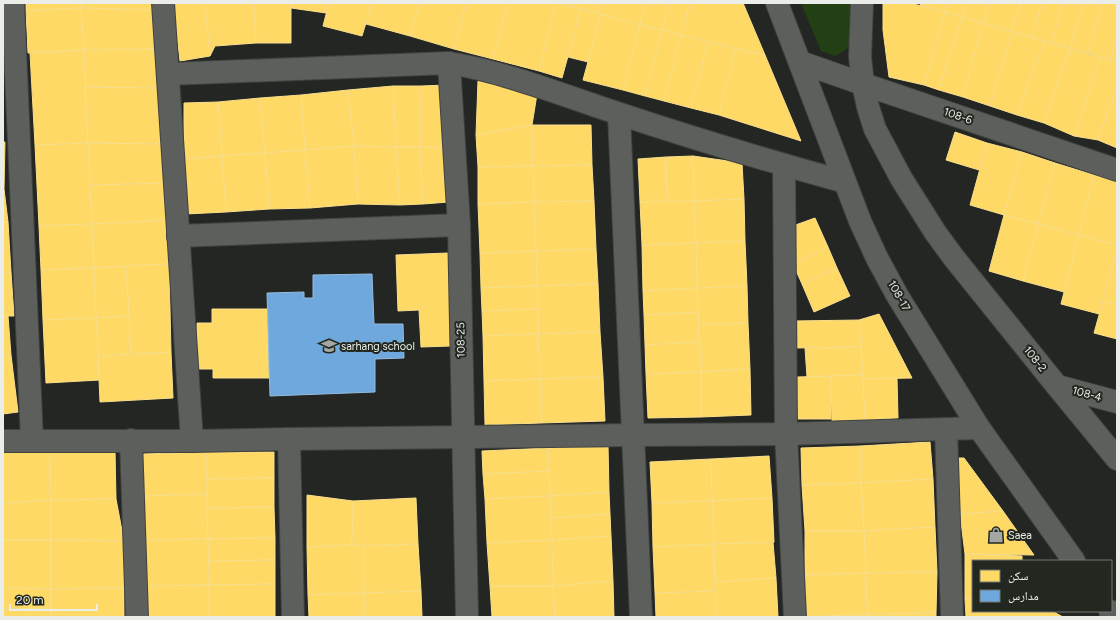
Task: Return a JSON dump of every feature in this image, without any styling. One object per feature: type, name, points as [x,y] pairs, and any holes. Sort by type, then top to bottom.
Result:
[{"type":"street","points":[[13,3],[32,441]]},
{"type":"street","points":[[163,3],[192,441]]},
{"type":"street","name":"108-17","points":[[777,3],[860,221],[897,295],[979,428],[1073,560]]},
{"type":"street","name":"108-2","points":[[862,3],[860,57],[863,84],[870,114],[885,150],[918,205],[954,258],[1117,459]]},
{"type":"street","name":"108-6","points":[[800,62],[1117,170]]},
{"type":"street","points":[[168,74],[449,63],[489,70],[619,114],[784,165],[845,182]]},
{"type":"street","name":"108-25","points":[[449,63],[459,224],[467,617]]},
{"type":"street","points":[[619,114],[641,617]]},
{"type":"street","points":[[784,165],[786,434],[795,617]]},
{"type":"street","points":[[178,236],[459,224]]},
{"type":"street","name":"108-4","points":[[1057,386],[1117,402]]},
{"type":"street","points":[[946,428],[952,617]]},
{"type":"street","points":[[3,441],[192,441],[633,434],[786,434],[979,428]]},
{"type":"street","points":[[289,439],[293,617]]},
{"type":"street","points":[[130,440],[137,617]]},
{"type":"green space","points":[[801,3],[851,3],[851,41],[846,50],[835,56],[821,51]]},
{"type":"building: سكن","points":[[26,3],[81,3],[81,8],[26,11]]},
{"type":"building: سكن","points":[[81,3],[155,3],[155,10],[81,8]]},
{"type":"building: سكن","points":[[173,3],[205,3],[210,56],[180,61]]},
{"type":"building: سكن","points":[[205,3],[254,3],[256,43],[215,46],[210,56]]},
{"type":"building: سكن","points":[[254,3],[291,3],[291,43],[256,43]]},
{"type":"building: سكن","points":[[291,3],[329,3],[326,13],[291,8]]},
{"type":"building: سكن","points":[[329,3],[372,3],[362,36],[323,26]]},
{"type":"building: سكن","points":[[372,3],[419,3],[410,36],[366,24]]},
{"type":"building: سكن","points":[[419,3],[466,3],[454,49],[410,36]]},
{"type":"building: سكن","points":[[466,3],[508,3],[493,59],[454,49]]},
{"type":"building: سكن","points":[[508,3],[556,3],[539,71],[493,59]]},
{"type":"building: سكن","points":[[556,3],[581,9],[562,78],[539,71]]},
{"type":"building: سكن","points":[[560,3],[599,3],[596,13]]},
{"type":"building: سكن","points":[[599,3],[645,3],[640,25],[596,13]]},
{"type":"building: سكن","points":[[645,3],[669,3],[662,30],[640,25]]},
{"type":"building: سكن","points":[[669,3],[690,3],[681,35],[662,30]]},
{"type":"building: سكن","points":[[690,3],[743,3],[765,55],[681,35]]},
{"type":"building: سكن","points":[[910,3],[945,12],[924,85],[889,77],[883,30],[883,4]]},
{"type":"building: سكن","points":[[921,3],[948,3],[945,12],[920,5]]},
{"type":"building: سكن","points":[[948,3],[966,3],[962,17],[945,12]]},
{"type":"building: سكن","points":[[966,3],[989,3],[983,23],[962,17]]},
{"type":"building: سكن","points":[[989,3],[1021,3],[1012,32],[983,23]]},
{"type":"building: سكن","points":[[1021,3],[1042,3],[1032,38],[1012,32]]},
{"type":"building: سكن","points":[[1042,3],[1063,3],[1052,43],[1032,38]]},
{"type":"building: سكن","points":[[1063,3],[1083,3],[1070,49],[1052,43]]},
{"type":"building: سكن","points":[[1083,3],[1103,3],[1088,53],[1070,49]]},
{"type":"building: سكن","points":[[1103,3],[1117,3],[1117,36],[1110,60],[1088,53]]},
{"type":"building: سكن","points":[[81,8],[155,10],[155,49],[84,50]]},
{"type":"building: سكن","points":[[81,8],[84,50],[28,53],[26,11]]},
{"type":"building: سكن","points":[[581,9],[601,14],[588,62],[568,57]]},
{"type":"building: سكن","points":[[945,12],[962,17],[939,90],[924,85]]},
{"type":"building: سكن","points":[[601,14],[640,25],[623,90],[583,80]]},
{"type":"building: سكن","points":[[962,17],[983,23],[963,97],[939,90]]},
{"type":"building: سكن","points":[[983,23],[1012,32],[990,106],[963,97]]},
{"type":"building: سكن","points":[[640,25],[662,30],[645,96],[623,90]]},
{"type":"building: سكن","points":[[662,30],[681,35],[664,101],[645,96]]},
{"type":"building: سكن","points":[[1012,32],[1044,41],[1017,115],[990,106]]},
{"type":"building: سكن","points":[[681,35],[708,42],[691,108],[664,101]]},
{"type":"building: سكن","points":[[1117,36],[1117,62],[1110,60]]},
{"type":"building: سكن","points":[[1044,41],[1070,49],[1044,123],[1017,115]]},
{"type":"building: سكن","points":[[708,42],[736,49],[719,115],[691,108]]},
{"type":"building: سكن","points":[[155,49],[160,88],[85,87],[84,50]]},
{"type":"building: سكن","points":[[736,49],[765,55],[801,141],[719,115]]},
{"type":"building: سكن","points":[[1070,49],[1100,57],[1074,136],[1044,123]]},
{"type":"building: سكن","points":[[84,50],[88,143],[35,145],[30,53]]},
{"type":"building: سكن","points":[[1100,57],[1117,62],[1117,86],[1098,140],[1074,136]]},
{"type":"building: سكن","points":[[478,81],[537,94],[532,125],[476,135]]},
{"type":"building: سكن","points":[[447,85],[448,148],[420,147],[421,86]]},
{"type":"building: سكن","points":[[393,86],[421,86],[420,147],[396,147]]},
{"type":"building: سكن","points":[[393,86],[396,147],[354,146],[348,90]]},
{"type":"building: سكن","points":[[1117,86],[1117,148],[1098,140]]},
{"type":"building: سكن","points":[[85,87],[160,88],[164,144],[88,143]]},
{"type":"building: سكن","points":[[348,90],[354,146],[305,150],[301,95]]},
{"type":"building: سكن","points":[[301,95],[305,150],[265,153],[260,98]]},
{"type":"building: سكن","points":[[260,98],[265,153],[222,156],[218,102]]},
{"type":"building: سكن","points":[[218,102],[222,156],[184,159],[184,103]]},
{"type":"building: سكن","points":[[532,125],[533,166],[478,167],[476,135]]},
{"type":"building: سكن","points":[[532,125],[591,125],[592,165],[533,166]]},
{"type":"building: سكن","points":[[955,132],[987,143],[979,170],[946,160]]},
{"type":"building: سكن","points":[[3,142],[5,142],[4,189],[3,189]]},
{"type":"building: سكن","points":[[88,143],[164,144],[168,183],[90,185]]},
{"type":"building: سكن","points":[[88,143],[92,224],[39,226],[35,145]]},
{"type":"building: سكن","points":[[987,143],[1022,152],[1004,215],[970,205]]},
{"type":"building: سكن","points":[[354,146],[358,204],[310,208],[305,150]]},
{"type":"building: سكن","points":[[354,146],[396,147],[400,205],[358,204]]},
{"type":"building: سكن","points":[[396,147],[420,147],[423,204],[400,205]]},
{"type":"building: سكن","points":[[420,147],[448,148],[449,202],[423,204]]},
{"type":"building: سكن","points":[[305,150],[310,208],[269,209],[265,153]]},
{"type":"building: سكن","points":[[1022,152],[1055,163],[1038,224],[1004,215]]},
{"type":"building: سكن","points":[[265,153],[269,209],[226,212],[222,156]]},
{"type":"building: سكن","points":[[222,156],[226,212],[186,214],[184,159]]},
{"type":"building: سكن","points":[[693,156],[694,201],[667,202],[666,157]]},
{"type":"building: سكن","points":[[693,156],[742,163],[744,199],[694,201]]},
{"type":"building: سكن","points":[[666,157],[667,202],[640,202],[638,159]]},
{"type":"building: سكن","points":[[1055,163],[1094,175],[1079,235],[1038,224]]},
{"type":"building: سكن","points":[[592,165],[594,201],[534,202],[533,166]]},
{"type":"building: سكن","points":[[533,166],[534,202],[478,204],[478,167]]},
{"type":"building: سكن","points":[[1094,175],[1117,181],[1117,245],[1079,235]]},
{"type":"building: سكن","points":[[168,183],[168,220],[92,224],[90,185]]},
{"type":"building: سكن","points":[[4,189],[8,222],[3,222]]},
{"type":"building: سكن","points":[[744,199],[745,241],[696,243],[694,201]]},
{"type":"building: سكن","points":[[594,201],[596,249],[536,251],[534,202]]},
{"type":"building: سكن","points":[[694,201],[696,243],[642,245],[640,202]]},
{"type":"building: سكن","points":[[534,202],[536,251],[480,253],[478,204]]},
{"type":"building: سكن","points":[[1004,215],[1038,224],[1023,281],[989,271]]},
{"type":"building: سكن","points":[[815,218],[828,247],[793,264],[790,227]]},
{"type":"building: سكن","points":[[168,220],[169,264],[94,268],[92,224]]},
{"type":"building: سكن","points":[[3,222],[8,222],[11,272],[3,273]]},
{"type":"building: سكن","points":[[92,224],[94,268],[41,270],[39,226]]},
{"type":"building: سكن","points":[[1038,224],[1079,235],[1064,292],[1023,281]]},
{"type":"building: سكن","points":[[1079,235],[1117,245],[1099,314],[1061,304]]},
{"type":"building: سكن","points":[[745,241],[747,286],[697,288],[696,243]]},
{"type":"building: سكن","points":[[696,243],[697,288],[643,291],[642,245]]},
{"type":"building: سكن","points":[[828,247],[837,268],[802,284],[793,264]]},
{"type":"building: سكن","points":[[1117,248],[1117,305],[1103,301]]},
{"type":"building: سكن","points":[[596,249],[598,284],[537,286],[536,251]]},
{"type":"building: سكن","points":[[536,251],[537,286],[481,288],[480,253]]},
{"type":"building: سكن","points":[[448,253],[451,346],[421,347],[419,310],[398,311],[396,255]]},
{"type":"building: سكن","points":[[169,264],[171,352],[131,354],[126,266]]},
{"type":"building: سكن","points":[[126,266],[129,316],[96,318],[94,268]]},
{"type":"building: سكن","points":[[94,268],[96,318],[43,320],[41,270]]},
{"type":"building: سكن","points":[[837,268],[850,296],[814,312],[802,284]]},
{"type":"building: سكن","points":[[11,272],[14,316],[3,316],[3,273]]},
{"type":"building: سكن","points":[[598,284],[600,332],[538,334],[537,286]]},
{"type":"building: سكن","points":[[537,286],[538,309],[482,311],[481,288]]},
{"type":"building: سكن","points":[[747,286],[748,323],[698,325],[697,288]]},
{"type":"building: سكن","points":[[697,288],[698,312],[644,315],[643,291]]},
{"type":"building: سكن","points":[[1103,301],[1117,305],[1117,339],[1094,333]]},
{"type":"building: سكن","points":[[212,309],[268,309],[269,378],[213,378],[213,369],[196,369],[197,323],[212,323]]},
{"type":"building: سكن","points":[[538,309],[538,334],[483,336],[482,311]]},
{"type":"building: سكن","points":[[698,312],[700,342],[645,345],[644,315]]},
{"type":"building: سكن","points":[[879,314],[912,378],[863,379],[859,320]]},
{"type":"building: سكن","points":[[3,316],[8,316],[11,355],[3,356]]},
{"type":"building: سكن","points":[[129,316],[131,354],[98,356],[96,318]]},
{"type":"building: سكن","points":[[96,318],[100,380],[46,383],[43,320]]},
{"type":"building: سكن","points":[[859,320],[861,347],[795,348],[794,321]]},
{"type":"building: سكن","points":[[748,323],[750,369],[701,372],[698,325]]},
{"type":"building: سكن","points":[[600,332],[603,377],[540,379],[538,334]]},
{"type":"building: سكن","points":[[538,334],[540,379],[484,381],[483,336]]},
{"type":"building: سكن","points":[[700,342],[701,372],[646,374],[645,345]]},
{"type":"building: سكن","points":[[861,347],[863,375],[807,377],[805,348]]},
{"type":"building: سكن","points":[[171,352],[173,398],[100,402],[98,356]]},
{"type":"building: سكن","points":[[11,355],[18,412],[3,414],[3,356]]},
{"type":"building: سكن","points":[[750,369],[751,415],[701,417],[701,372]]},
{"type":"building: سكن","points":[[701,372],[701,417],[648,418],[646,374]]},
{"type":"building: سكن","points":[[863,375],[865,420],[832,421],[831,376]]},
{"type":"building: سكن","points":[[831,376],[831,419],[798,419],[797,377]]},
{"type":"building: سكن","points":[[603,377],[605,421],[541,423],[540,379]]},
{"type":"building: سكن","points":[[897,378],[898,418],[865,420],[863,379]]},
{"type":"building: سكن","points":[[540,379],[541,423],[485,425],[484,381]]},
{"type":"building: سكن","points":[[930,442],[933,479],[861,483],[860,446]]},
{"type":"building: سكن","points":[[608,445],[609,492],[550,496],[548,448]]},
{"type":"building: سكن","points":[[860,446],[861,483],[802,485],[801,448]]},
{"type":"building: سكن","points":[[548,448],[549,471],[483,474],[482,451]]},
{"type":"building: سكن","points":[[50,451],[51,500],[3,503],[3,452]]},
{"type":"building: سكن","points":[[50,451],[115,451],[116,499],[51,500]]},
{"type":"building: سكن","points":[[206,452],[274,452],[274,478],[207,479]]},
{"type":"building: سكن","points":[[206,452],[207,494],[143,496],[143,454]]},
{"type":"building: سكن","points":[[769,456],[772,498],[712,501],[711,459]]},
{"type":"building: سكن","points":[[956,458],[964,458],[1003,511],[960,514]]},
{"type":"building: سكن","points":[[711,459],[712,501],[652,503],[650,462]]},
{"type":"building: سكن","points":[[549,471],[550,496],[485,499],[483,474]]},
{"type":"building: سكن","points":[[274,478],[274,507],[207,508],[207,479]]},
{"type":"building: سكن","points":[[933,479],[935,527],[864,531],[861,483]]},
{"type":"building: سكن","points":[[861,483],[864,531],[805,531],[802,485]]},
{"type":"building: سكن","points":[[609,492],[610,514],[551,518],[550,496]]},
{"type":"building: سكن","points":[[207,494],[208,539],[145,540],[143,496]]},
{"type":"building: سكن","points":[[307,495],[353,501],[352,545],[307,547]]},
{"type":"building: سكن","points":[[550,496],[552,540],[487,543],[485,499]]},
{"type":"building: سكن","points":[[416,498],[418,544],[352,545],[353,501]]},
{"type":"building: سكن","points":[[772,498],[774,542],[714,544],[712,501]]},
{"type":"building: سكن","points":[[116,499],[124,541],[51,540],[51,500]]},
{"type":"building: سكن","points":[[51,500],[51,540],[3,540],[3,503]]},
{"type":"building: سكن","points":[[712,501],[714,544],[653,547],[652,503]]},
{"type":"building: سكن","points":[[274,507],[275,538],[208,539],[207,508]]},
{"type":"building: سكن","points":[[1003,511],[1034,555],[965,554],[960,514]]},
{"type":"building: سكن","points":[[610,514],[611,536],[552,540],[551,518]]},
{"type":"building: سكن","points":[[935,527],[937,572],[866,573],[864,531]]},
{"type":"building: سكن","points":[[805,531],[864,531],[866,573],[805,575]]},
{"type":"building: سكن","points":[[611,536],[613,581],[553,586],[552,540]]},
{"type":"building: سكن","points":[[275,538],[275,560],[209,561],[208,539]]},
{"type":"building: سكن","points":[[208,539],[209,585],[146,586],[145,540]]},
{"type":"building: سكن","points":[[3,540],[51,540],[51,589],[3,588]]},
{"type":"building: سكن","points":[[51,540],[124,541],[124,588],[51,589]]},
{"type":"building: سكن","points":[[552,540],[553,586],[490,586],[487,543]]},
{"type":"building: سكن","points":[[773,542],[776,578],[715,582],[714,544]]},
{"type":"building: سكن","points":[[418,544],[421,591],[364,593],[363,546]]},
{"type":"building: سكن","points":[[714,544],[715,591],[655,593],[653,547]]},
{"type":"building: سكن","points":[[363,546],[364,593],[308,595],[307,547]]},
{"type":"building: سكن","points":[[965,554],[1022,556],[1022,560],[972,560],[972,599],[965,599]]},
{"type":"building: سكن","points":[[275,560],[275,584],[209,585],[209,561]]},
{"type":"building: سكن","points":[[937,572],[936,613],[867,614],[866,573]]},
{"type":"building: سكن","points":[[866,573],[867,614],[806,617],[805,575]]},
{"type":"building: سكن","points":[[776,578],[778,617],[716,617],[715,582]]},
{"type":"building: سكن","points":[[613,581],[614,617],[555,617],[553,586]]},
{"type":"building: سكن","points":[[275,584],[275,617],[209,617],[209,585]]},
{"type":"building: سكن","points":[[209,585],[209,617],[147,617],[146,586]]},
{"type":"building: سكن","points":[[490,586],[553,586],[555,617],[492,617]]},
{"type":"building: سكن","points":[[3,588],[51,589],[51,608],[3,609]]},
{"type":"building: سكن","points":[[124,588],[124,617],[51,617],[51,589]]},
{"type":"building: سكن","points":[[421,591],[422,617],[365,617],[364,593]]},
{"type":"building: سكن","points":[[715,591],[716,617],[656,617],[655,593]]},
{"type":"building: سكن","points":[[364,593],[365,617],[309,617],[308,595]]},
{"type":"building: سكن","points":[[965,599],[972,599],[972,612],[1054,612],[1063,617],[966,617]]},
{"type":"building: سكن","points":[[51,608],[51,617],[3,617],[3,609]]},
{"type":"building: سكن","points":[[936,613],[936,617],[867,617],[867,614]]},
{"type":"building: سكن","points":[[867,614],[867,617],[806,617]]},
{"type":"building: مدارس","points":[[372,274],[374,324],[403,324],[404,358],[375,359],[375,392],[270,396],[267,293],[304,292],[304,298],[313,298],[313,275]]},
{"type":"place","name":"sarhang school","points":[[329,346]]},
{"type":"place","name":"Saea","points":[[996,535]]}]
